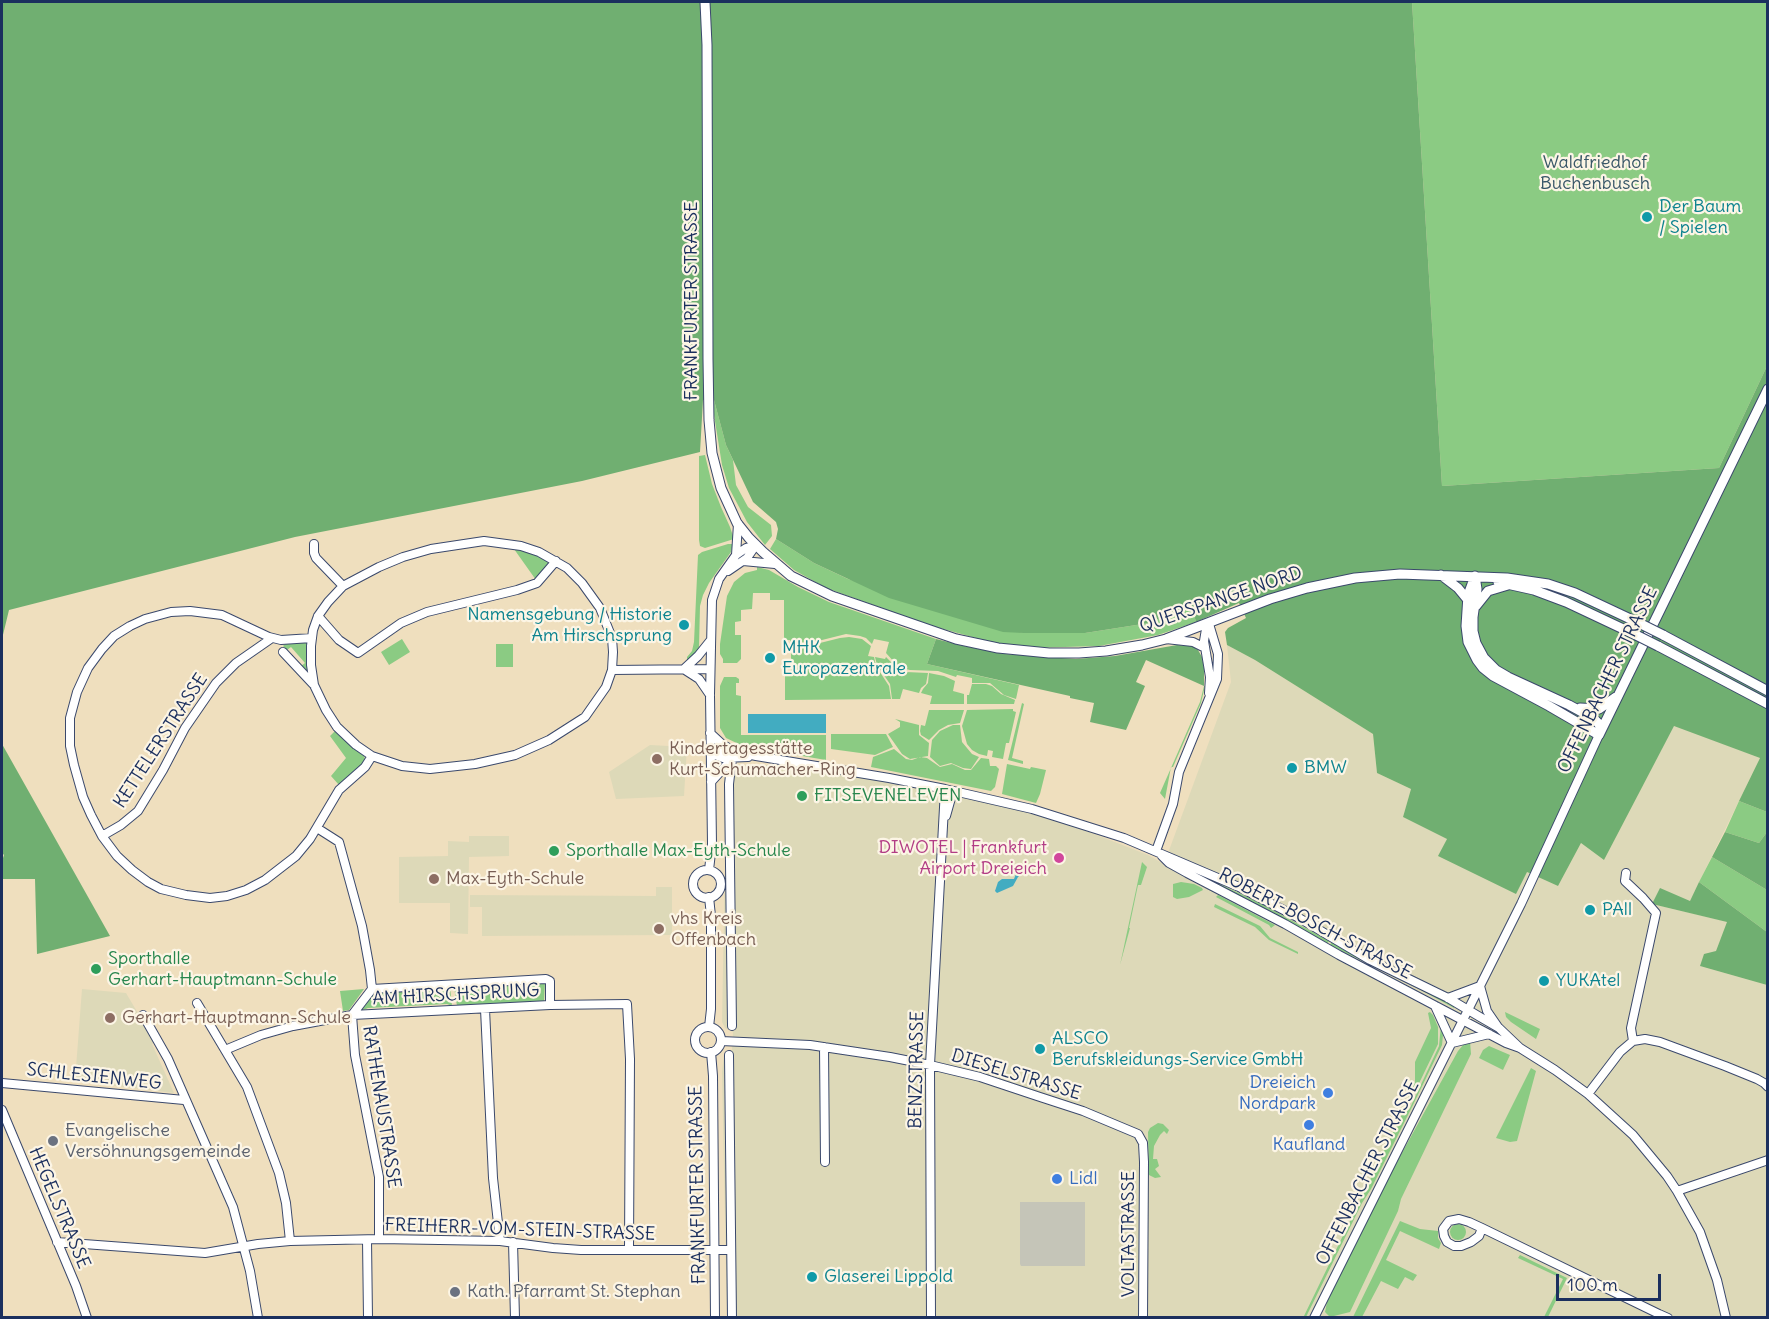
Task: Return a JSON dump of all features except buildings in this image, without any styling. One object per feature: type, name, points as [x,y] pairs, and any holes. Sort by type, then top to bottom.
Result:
[{"type":"main road","name":"FRANKFURTER STRASSE","points":[[707,2],[709,420],[712,453],[721,488],[738,523],[756,545]]},
{"type":"main road","name":"OFFENBACHER STRASSE","points":[[1599,735],[1767,389]]},
{"type":"main road","name":"QUERSPANGE NORD","points":[[756,545],[791,576],[832,596],[923,628],[984,646],[1029,651],[1079,653],[1113,650],[1166,639],[1270,600],[1354,578],[1439,574],[1531,580],[1575,593],[1663,635],[1767,690]]},
{"type":"main road","points":[[1439,574],[1458,588],[1467,599]]},
{"type":"main road","points":[[1475,576],[1510,584],[1566,602],[1658,646],[1767,704]]},
{"type":"main road","points":[[1475,576],[1467,599],[1466,626],[1468,642],[1483,668],[1507,684],[1599,735]]},
{"type":"main road","points":[[1475,576],[1477,590],[1473,624],[1476,643],[1490,665],[1508,677],[1595,719],[1599,735]]},
{"type":"main road","points":[[1475,608],[1488,591],[1510,584]]},
{"type":"main road","points":[[1569,705],[1582,709],[1599,709],[1618,696]]},
{"type":"street","points":[[738,523],[739,558]]},
{"type":"street","points":[[484,542],[521,546],[538,552],[567,568],[594,597],[603,613],[612,639],[612,670],[606,687],[586,716],[549,740],[515,755],[475,764],[430,769],[402,766],[372,756],[356,745],[337,727],[314,685],[311,665],[312,638],[318,616],[331,597],[343,586],[379,567],[430,549],[484,542]]},
{"type":"street","points":[[314,544],[316,558],[343,586]]},
{"type":"street","points":[[709,870],[712,844],[710,640],[712,600],[716,584],[722,575],[746,548],[756,545]]},
{"type":"street","points":[[739,558],[775,564]]},
{"type":"street","points":[[318,616],[339,640],[358,653],[401,623],[418,615],[530,586],[542,579],[556,561]]},
{"type":"street","points":[[312,638],[286,640],[272,638],[222,615],[190,610],[160,615],[136,623],[114,636],[88,668],[77,692],[70,718],[74,765],[83,797],[102,836],[117,856],[132,870],[161,889],[210,898],[237,893],[265,880],[296,856],[310,839],[339,790],[365,767],[372,756]]},
{"type":"street","points":[[1206,706],[1210,680],[1205,633],[1209,624]]},
{"type":"street","points":[[1156,851],[1173,804],[1179,772],[1215,688],[1218,673],[1217,650],[1209,624]]},
{"type":"street","name":"KETTELERSTRASSE","points":[[102,836],[122,825],[138,811],[185,728],[216,683],[236,663],[272,638]]},
{"type":"street","points":[[1166,639],[1193,642],[1205,648]]},
{"type":"street","points":[[684,669],[710,640]]},
{"type":"street","points":[[283,652],[314,685]]},
{"type":"street","points":[[684,669],[699,679],[710,695]]},
{"type":"street","points":[[612,670],[710,669]]},
{"type":"street","points":[[710,733],[734,755]]},
{"type":"street","name":"OFFENBACHER STRASSE","points":[[1314,1317],[1521,904],[1599,735]]},
{"type":"street","name":"ROBERT-BOSCH-STRASSE","points":[[710,753],[716,751],[756,756],[880,776],[949,790],[1039,810],[1124,838],[1239,887],[1299,918],[1370,960],[1448,998],[1498,1028]]},
{"type":"street","points":[[711,782],[734,755]]},
{"type":"street","points":[[732,1026],[729,784],[734,755]]},
{"type":"street","name":"BENZSTRASSE","points":[[932,1317],[930,1065],[944,823],[949,790]]},
{"type":"street","points":[[317,828],[339,842],[362,926],[372,989],[352,1015]]},
{"type":"street","name":"ROBERT-BOSCH-STRASSE","points":[[1156,851],[1187,873],[1489,1034],[1520,1048]]},
{"type":"street","points":[[709,870],[717,874],[720,882],[719,890],[709,897],[698,894],[693,883],[700,872],[709,870]]},
{"type":"street","points":[[1626,873],[1624,881],[1656,913],[1631,1028],[1633,1041]]},
{"type":"street","points":[[709,897],[711,916],[709,1027]]},
{"type":"street","name":"AM HIRSCHSPRUNG","points":[[372,989],[546,979],[550,981],[550,1005]]},
{"type":"street","points":[[1448,998],[1480,986],[1487,1011],[1498,1028],[1520,1048],[1588,1094],[1633,1135],[1667,1176],[1700,1232],[1717,1280],[1726,1317]]},
{"type":"street","points":[[197,1004],[247,1087],[279,1173],[286,1203],[290,1241]]},
{"type":"street","name":"AM HIRSCHSPRUNG","points":[[225,1050],[261,1035],[293,1026],[352,1015],[550,1005],[627,1004],[630,1059],[629,1250]]},
{"type":"street","points":[[1434,1004],[1452,1043],[1489,1034]]},
{"type":"street","points":[[485,1009],[492,1178],[500,1241]]},
{"type":"street","name":"RATHENAUSTRASSE","points":[[352,1015],[355,1055],[379,1177],[379,1239]]},
{"type":"street","points":[[143,1016],[163,1050],[233,1207],[244,1246],[258,1317]]},
{"type":"street","points":[[709,1027],[718,1032],[721,1041],[717,1049],[711,1052],[702,1051],[695,1041],[701,1029],[709,1027]]},
{"type":"street","points":[[1588,1094],[1620,1052],[1633,1041],[1652,1039],[1736,1070],[1764,1083],[1767,1087]]},
{"type":"street","name":"DIESELSTRASSE","points":[[721,1041],[824,1047],[890,1057],[980,1077],[1095,1116],[1138,1134],[1142,1139],[1143,1150]]},
{"type":"street","points":[[824,1047],[825,1162]]},
{"type":"street","name":"FRANKFURTER STRASSE","points":[[711,1052],[715,1317]]},
{"type":"street","name":"FRANKFURTER STRASSE","points":[[729,1055],[732,1317]]},
{"type":"street","name":"SCHLESIENWEG","points":[[2,1083],[184,1100]]},
{"type":"street","name":"HEGELSTRASSE","points":[[2,1110],[87,1317]]},
{"type":"street","name":"VOLTASTRASSE","points":[[1143,1150],[1143,1317]]},
{"type":"street","points":[[1677,1191],[1767,1160]]},
{"type":"street","points":[[1482,1228],[1479,1236],[1461,1246],[1454,1246],[1447,1242],[1443,1229],[1449,1221],[1459,1219],[1482,1228],[1668,1317]]},
{"type":"street","name":"FREIHERR-VOM-STEIN-STRASSE","points":[[57,1242],[197,1253],[290,1241],[379,1239],[500,1241],[560,1249],[731,1250]]},
{"type":"street","points":[[367,1240],[368,1317]]},
{"type":"street","points":[[513,1242],[515,1317]]},
{"type":"shaded area","points":[[1227,645],[1373,734],[1377,773],[1411,789],[1403,817],[1447,839],[1439,856],[1527,872],[1558,886],[1581,843],[1604,860],[1674,725],[1760,758],[1690,901],[1652,904],[1728,922],[1716,951],[1700,966],[1767,985],[1767,1317],[727,1317],[722,1072],[724,1055],[732,1050],[733,1032],[725,1028],[722,1022],[725,774],[737,765],[771,765],[846,774],[921,788],[1006,806],[1052,819],[1148,855],[1164,864],[1231,682]]},
{"type":"shaded area","name":"Kindertagesstätte Kurt-Schumacher-Ring","points":[[650,745],[687,747],[684,796],[616,799],[609,772]]},
{"type":"shaded area","name":"Max-Eyth-Schule","points":[[469,836],[509,836],[509,856],[469,857],[468,934],[450,933],[450,903],[399,903],[399,857],[448,856],[448,841],[469,842]]},
{"type":"shaded area","points":[[656,887],[672,887],[672,935],[482,936],[482,907],[470,907],[470,895],[656,896]]},
{"type":"shaded area","name":"Gerhart-Hauptmann-Schule","points":[[82,989],[126,993],[155,1042],[152,1044],[174,1093],[75,1081]]},
{"type":"shaded area","points":[[1020,1202],[1085,1202],[1085,1266],[1021,1266]]},
{"type":"green space","points":[[2,2],[1412,2],[1442,486],[1719,468],[1767,366],[1767,812],[1739,801],[1760,758],[1674,726],[1604,860],[1581,843],[1558,886],[1527,872],[1516,894],[1438,856],[1447,839],[1403,817],[1411,789],[1377,773],[1373,734],[1227,645],[1225,632],[1246,618],[1239,603],[1196,622],[1193,611],[1185,607],[1149,623],[1085,633],[1023,633],[1003,632],[889,598],[814,563],[776,539],[778,529],[776,522],[753,502],[726,445],[714,400],[703,400],[700,452],[582,481],[295,537],[9,610],[2,639]]},
{"type":"green space","name":"Waldfriedhof Buchenbusch","points":[[1412,2],[1767,2],[1767,366],[1719,468],[1442,486]]},
{"type":"green space","points":[[714,400],[726,445],[733,460],[736,485],[748,507],[771,525],[772,536],[765,545],[747,522],[729,488],[722,465],[714,415]]},
{"type":"green space","points":[[705,455],[712,484],[734,539],[705,548],[700,546],[699,540],[699,456]]},
{"type":"green space","points":[[776,539],[814,563],[848,579],[1023,633],[1085,633],[1149,623],[1185,607],[1193,611],[1196,622],[1158,635],[1099,646],[1030,648],[990,642],[929,625],[826,588],[794,570],[770,549]]},
{"type":"green space","points":[[733,544],[731,552],[703,595],[700,606],[699,647],[687,661],[694,642],[698,555]]},
{"type":"green space","points":[[514,549],[531,553],[548,561],[536,580]]},
{"type":"green space","points":[[757,567],[769,570],[829,602],[936,639],[927,664],[1019,685],[1016,699],[1004,695],[990,683],[972,683],[972,678],[957,675],[956,677],[938,671],[902,668],[886,653],[889,642],[874,639],[872,644],[866,638],[846,634],[814,642],[791,643],[790,640],[784,640],[784,600],[770,600],[770,593],[753,593],[752,609],[741,610],[741,621],[735,622],[735,635],[741,635],[741,659],[737,663],[723,663],[720,644],[727,596],[734,582],[745,573],[757,570]]},
{"type":"green space","points":[[849,637],[862,639],[871,646],[868,656],[874,657],[876,666],[889,686],[891,699],[785,700],[785,676],[791,675],[791,646],[812,645]]},
{"type":"green space","points":[[402,639],[410,652],[389,665],[381,652]]},
{"type":"green space","points":[[936,639],[1005,654],[1076,659],[1115,656],[1177,645],[1192,646],[1202,657],[1204,686],[1146,660],[1136,682],[1145,686],[1126,730],[1090,722],[1094,703],[927,664]]},
{"type":"green space","points":[[307,642],[307,672],[301,666],[305,663],[291,647],[287,650],[283,646]]},
{"type":"green space","points":[[496,644],[513,644],[513,667],[496,667]]},
{"type":"green space","points":[[875,657],[885,659],[886,657],[897,668],[906,672],[928,673],[926,684],[919,693],[903,689],[900,699],[892,699],[890,684],[877,665]]},
{"type":"green space","points":[[929,673],[955,681],[953,691],[964,694],[964,704],[930,704],[932,696],[921,693],[928,683]]},
{"type":"green space","points":[[724,677],[739,679],[739,683],[736,683],[736,695],[741,696],[741,735],[826,735],[826,760],[743,746],[726,738],[720,728],[720,686]]},
{"type":"green space","points":[[972,684],[992,686],[1001,694],[1015,700],[1014,704],[967,704],[967,695],[969,695]]},
{"type":"green space","points":[[1205,686],[1201,703],[1173,767],[1171,767]]},
{"type":"green space","points":[[1022,703],[1024,704],[1012,758],[1023,761],[1023,764],[1008,760]]},
{"type":"green space","points":[[1013,709],[1016,712],[1003,759],[992,757],[993,751],[988,750],[987,756],[972,750],[967,744],[962,726],[967,710]]},
{"type":"green space","points":[[929,710],[964,710],[960,723],[948,725],[929,740],[921,735],[920,731],[921,725],[925,726]]},
{"type":"green space","points":[[895,719],[919,725],[919,735],[929,743],[928,756],[910,759],[902,754],[888,734],[900,727],[900,722]]},
{"type":"green space","points":[[953,725],[960,725],[962,742],[972,754],[979,757],[971,769],[951,763],[940,766],[930,757],[932,740],[940,731]]},
{"type":"green space","points":[[336,730],[363,753],[365,759],[364,763],[339,785],[331,776],[346,758],[330,736]]},
{"type":"green space","points":[[831,734],[886,734],[893,747],[875,755],[831,749]]},
{"type":"green space","points":[[2,744],[110,936],[37,954],[35,879],[2,879],[4,855],[2,853]]},
{"type":"green space","points":[[894,749],[906,759],[927,758],[940,767],[952,764],[965,770],[971,770],[981,758],[989,759],[990,766],[996,766],[999,769],[995,787],[991,791],[871,767],[873,757]]},
{"type":"green space","points":[[1007,764],[1046,770],[1036,803],[1002,794]]},
{"type":"green space","points":[[1171,769],[1165,799],[1160,793]]},
{"type":"green space","points":[[1739,801],[1767,812],[1767,832],[1759,843],[1725,832]]},
{"type":"green space","points":[[1725,832],[1759,843],[1767,832],[1767,890],[1712,857]]},
{"type":"green space","points":[[1712,857],[1767,890],[1767,932],[1699,882]]},
{"type":"green space","points":[[1142,862],[1147,867],[1141,885],[1138,885],[1120,965]]},
{"type":"green space","points":[[1183,867],[1256,901],[1329,941],[1327,944],[1262,907]]},
{"type":"green space","points":[[1181,882],[1194,884],[1203,890],[1189,897],[1177,899],[1173,897],[1173,884]]},
{"type":"green space","points":[[1699,882],[1767,932],[1767,985],[1700,966],[1704,954],[1716,951],[1727,922],[1652,904],[1660,888],[1690,901]]},
{"type":"green space","points":[[1218,895],[1275,925],[1271,928],[1216,897]]},
{"type":"green space","points":[[1215,904],[1260,926],[1270,938],[1298,954],[1269,940],[1255,927],[1214,907]]},
{"type":"green space","points":[[1332,942],[1455,1005],[1454,1008],[1330,945]]},
{"type":"green space","points":[[545,982],[544,1002],[457,1006],[454,987]]},
{"type":"green space","points":[[450,987],[452,1006],[447,1004],[368,1008],[361,1011],[375,992]]},
{"type":"green space","points":[[364,989],[349,1010],[343,1011],[340,991]]},
{"type":"green space","points":[[1430,1012],[1438,1027],[1438,1044],[1409,1104],[1402,1112],[1415,1082],[1415,1062],[1431,1028],[1428,1013]]},
{"type":"green space","points":[[1505,1012],[1540,1029],[1536,1039],[1511,1022]]},
{"type":"green space","points":[[1441,1025],[1442,1045],[1306,1317],[1303,1318],[1401,1116],[1410,1108],[1439,1046]]},
{"type":"green space","points":[[1470,1041],[1471,1054],[1401,1199],[1398,1211],[1350,1312],[1330,1317],[1325,1312],[1328,1297],[1392,1171],[1458,1051]]},
{"type":"green space","points":[[1489,1046],[1510,1055],[1503,1070],[1479,1058],[1483,1050]]},
{"type":"green space","points":[[1531,1068],[1536,1071],[1517,1141],[1510,1142],[1496,1138]]},
{"type":"green space","points":[[1158,1123],[1163,1124],[1169,1130],[1167,1134],[1164,1131],[1160,1135],[1154,1146],[1153,1159],[1157,1159],[1159,1166],[1155,1169],[1161,1177],[1155,1178],[1149,1175],[1148,1132]]},
{"type":"green space","points":[[1400,1221],[1420,1229],[1438,1231],[1441,1243],[1439,1249],[1400,1231],[1386,1260],[1417,1275],[1413,1281],[1405,1277],[1398,1289],[1381,1281],[1362,1317],[1353,1317]]},
{"type":"green space","points":[[1455,1224],[1461,1224],[1466,1232],[1464,1238],[1455,1240],[1450,1235],[1450,1229]]},
{"type":"green space","points":[[1520,1255],[1567,1278],[1548,1317],[1544,1317],[1563,1279],[1518,1258]]},
{"type":"water","points":[[748,714],[826,714],[826,733],[748,733]]},
{"type":"water","points":[[1021,867],[1025,872],[1018,877],[1013,886],[997,893],[995,891],[998,882],[1002,879],[1014,879]]},
{"type":"place","name":"Der Baum / Spielen","points":[[1647,217]]},
{"type":"place","name":"Namensgebung / Historie Am Hirschsprung","points":[[684,625]]},
{"type":"place","name":"MHK Europazentrale","points":[[770,658]]},
{"type":"place","name":"Kindertagesstätte Kurt-Schumacher-Ring","points":[[657,759]]},
{"type":"place","name":"BMW","points":[[1292,768]]},
{"type":"place","name":"FITSEVENELEVEN","points":[[802,796]]},
{"type":"place","name":"Sporthalle Max-Eyth-Schule","points":[[554,851]]},
{"type":"place","name":"DIWOTEL | Frankfurt Airport Dreieich","points":[[1059,858]]},
{"type":"place","name":"Max-Eyth-Schule","points":[[434,879]]},
{"type":"place","name":"PAll","points":[[1590,910]]},
{"type":"place","name":"vhs Kreis Offenbach","points":[[659,929]]},
{"type":"place","name":"Sporthalle Gerhart-Hauptmann-Schule","points":[[96,969]]},
{"type":"place","name":"YUKAtel","points":[[1544,981]]},
{"type":"place","name":"Gerhart-Hauptmann-Schule","points":[[110,1018]]},
{"type":"place","name":"ALSCO Berufskleidungs-Service GmbH","points":[[1040,1049]]},
{"type":"place","name":"Dreieich Nordpark","points":[[1328,1093]]},
{"type":"place","name":"Kaufland","points":[[1309,1125]]},
{"type":"place","name":"Evangelische Versöhnungsgemeinde","points":[[53,1141]]},
{"type":"place","name":"Lidl","points":[[1057,1179]]},
{"type":"place","name":"Glaserei Lippold","points":[[812,1277]]},
{"type":"place","name":"Kath. Pfarramt St. Stephan","points":[[455,1292]]}]
